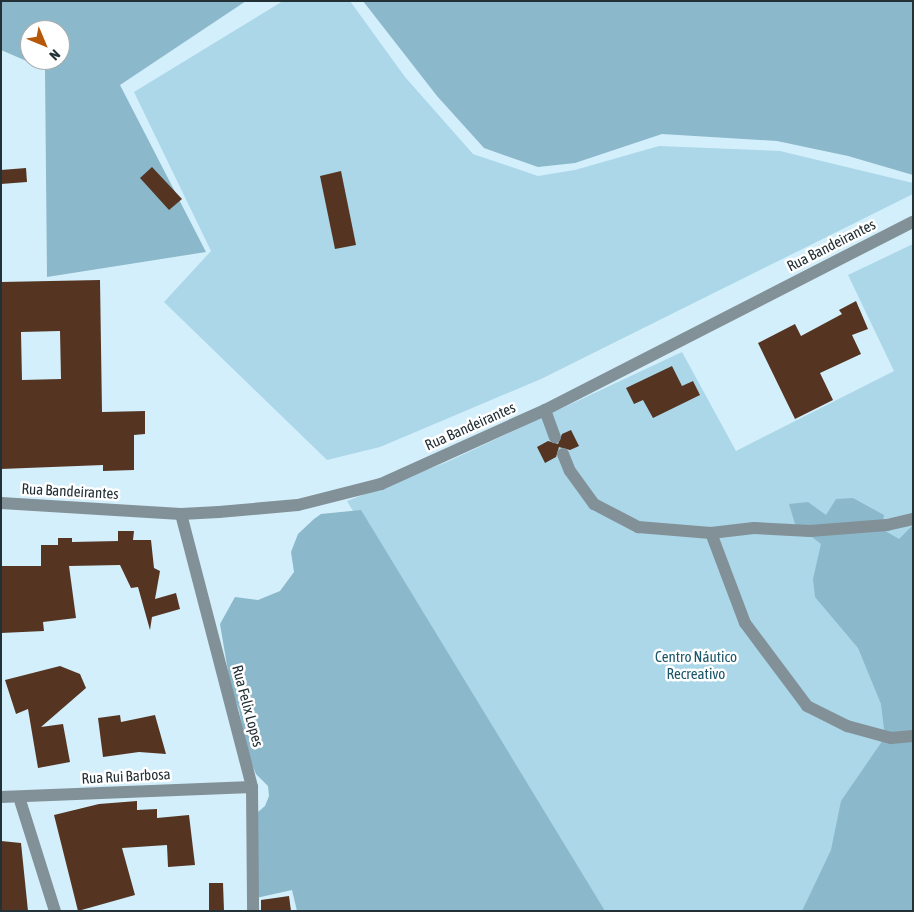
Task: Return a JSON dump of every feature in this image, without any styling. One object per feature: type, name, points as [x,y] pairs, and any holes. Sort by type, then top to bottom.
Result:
[{"type":"street","name":"Rua Bandeirantes","points":[[1,503],[181,514],[298,505],[381,484],[544,410],[913,222]]},
{"type":"street","points":[[544,410],[556,437]]},
{"type":"street","points":[[563,454],[570,471],[594,504],[638,527],[711,533],[754,528],[819,530],[887,525],[913,519]]},
{"type":"street","name":"Rua Felix Lopes","points":[[181,514],[252,786],[253,911]]},
{"type":"street","points":[[711,533],[745,623],[807,706],[847,726],[882,736],[913,736]]},
{"type":"street","name":"Rua Rui Barbosa","points":[[1,797],[252,786]]},
{"type":"street","points":[[19,797],[55,911]]},
{"type":"green space","points":[[283,1],[350,1],[405,77],[473,154],[538,176],[575,170],[659,146],[780,151],[913,183],[913,194],[541,379],[380,447],[327,460],[164,302],[211,251],[134,92]]},
{"type":"green space","name":"Centro Náutico Recreativo","points":[[913,244],[913,911],[591,911],[347,501],[447,462],[682,352],[736,451],[894,371],[848,275]]},
{"type":"shaded area","points":[[1,1],[246,1],[120,85],[206,252],[47,277],[45,70],[70,70],[70,20],[20,20],[20,58],[1,50]]},
{"type":"shaded area","points":[[363,1],[913,1],[913,175],[848,156],[777,141],[662,134],[575,163],[538,167],[484,148],[437,96]]},
{"type":"shaded area","points":[[853,498],[884,515],[882,529],[899,539],[913,525],[913,911],[802,911],[831,850],[841,801],[885,737],[881,704],[858,648],[815,597],[813,579],[821,544],[795,524],[789,504],[808,502],[826,515],[836,499]]},
{"type":"shaded area","points":[[361,510],[605,911],[297,911],[292,890],[256,898],[258,812],[265,806],[269,796],[268,786],[256,774],[247,753],[239,710],[231,689],[220,624],[235,597],[258,600],[280,591],[294,572],[291,552],[298,534],[314,519],[321,514]]},
{"type":"building","points":[[152,167],[182,199],[169,210],[140,178]]},
{"type":"building","points":[[26,168],[27,182],[1,184],[1,170]]},
{"type":"building","points":[[341,171],[356,245],[335,249],[320,176]]},
{"type":"building","points":[[100,280],[102,412],[145,411],[145,434],[134,435],[134,470],[103,471],[103,465],[1,469],[1,282]],"holes":[[[60,331],[61,379],[22,380],[21,332]]]},
{"type":"building","points":[[856,301],[868,329],[852,335],[861,354],[820,373],[833,400],[795,419],[758,343],[795,324],[801,336],[842,314],[839,310]]},
{"type":"building","points":[[672,366],[682,386],[693,381],[700,395],[653,418],[643,400],[634,404],[626,388]]},
{"type":"building","points":[[571,430],[579,446],[570,450],[559,447],[556,457],[545,463],[537,447],[548,441],[558,444],[562,434]]},
{"type":"building","points":[[118,531],[134,531],[133,540],[151,540],[154,568],[160,571],[155,599],[176,593],[180,609],[152,617],[150,630],[138,587],[131,588],[120,565],[69,566],[76,618],[43,622],[44,631],[1,633],[1,566],[41,566],[41,545],[58,545],[58,538],[72,538],[72,542],[118,541]]},
{"type":"building","points":[[60,666],[80,674],[86,688],[41,727],[63,724],[70,762],[38,768],[28,709],[16,714],[5,680]]},
{"type":"building","points":[[120,715],[121,722],[155,715],[166,754],[139,752],[103,757],[98,718]]},
{"type":"building","points":[[137,801],[137,810],[157,809],[157,818],[189,815],[195,865],[168,867],[167,845],[122,848],[135,895],[78,911],[54,815],[99,804]]},
{"type":"building","points":[[1,841],[21,843],[28,911],[1,911]]},
{"type":"building","points":[[209,883],[223,883],[224,911],[209,911]]},
{"type":"building","points":[[289,896],[291,911],[261,911],[261,900]]}]
